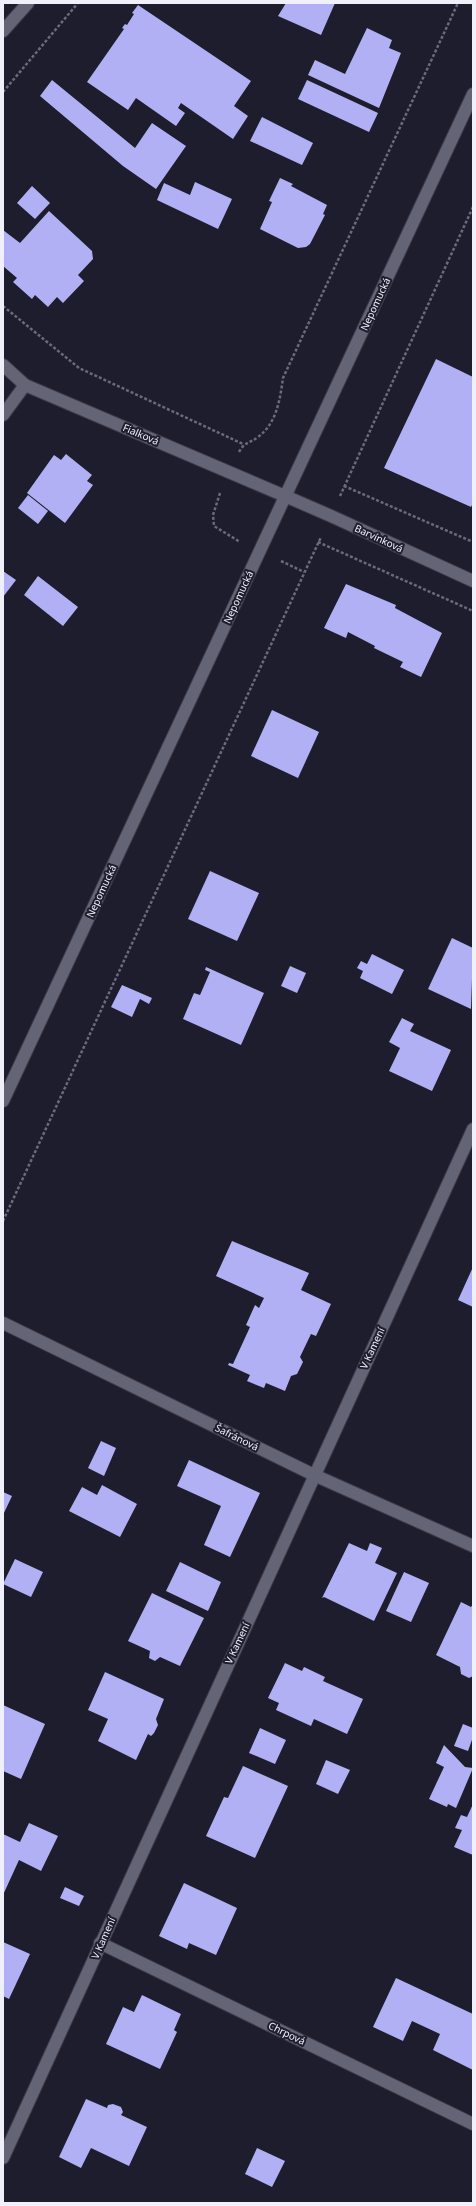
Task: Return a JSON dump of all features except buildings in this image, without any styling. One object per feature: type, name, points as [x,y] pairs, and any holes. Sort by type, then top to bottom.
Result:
[{"type":"street","points":[[3,31],[28,3]]},
{"type":"street","name":"Nepomucká","points":[[3,1101],[473,94]]},
{"type":"street","name":"Fialková","points":[[3,365],[25,386],[285,496]]},
{"type":"street","points":[[3,415],[25,386]]},
{"type":"street","name":"Barvínková","points":[[285,496],[473,581]]},
{"type":"street","name":"V Kamení","points":[[3,2158],[100,1942],[473,1129]]},
{"type":"street","name":"Šafránová","points":[[3,1323],[314,1474],[473,1546]]},
{"type":"street","name":"Chrpová","points":[[100,1942],[473,2124]]},
{"type":"path","points":[[3,92],[78,3]]},
{"type":"path","points":[[272,423],[280,401],[283,378],[458,3]]},
{"type":"path","points":[[3,1221],[318,542],[332,516],[344,486],[473,207]]},
{"type":"path","points":[[3,306],[79,368],[243,444]]},
{"type":"path","points":[[344,486],[473,542]]},
{"type":"path","points":[[318,542],[473,611]]}]
